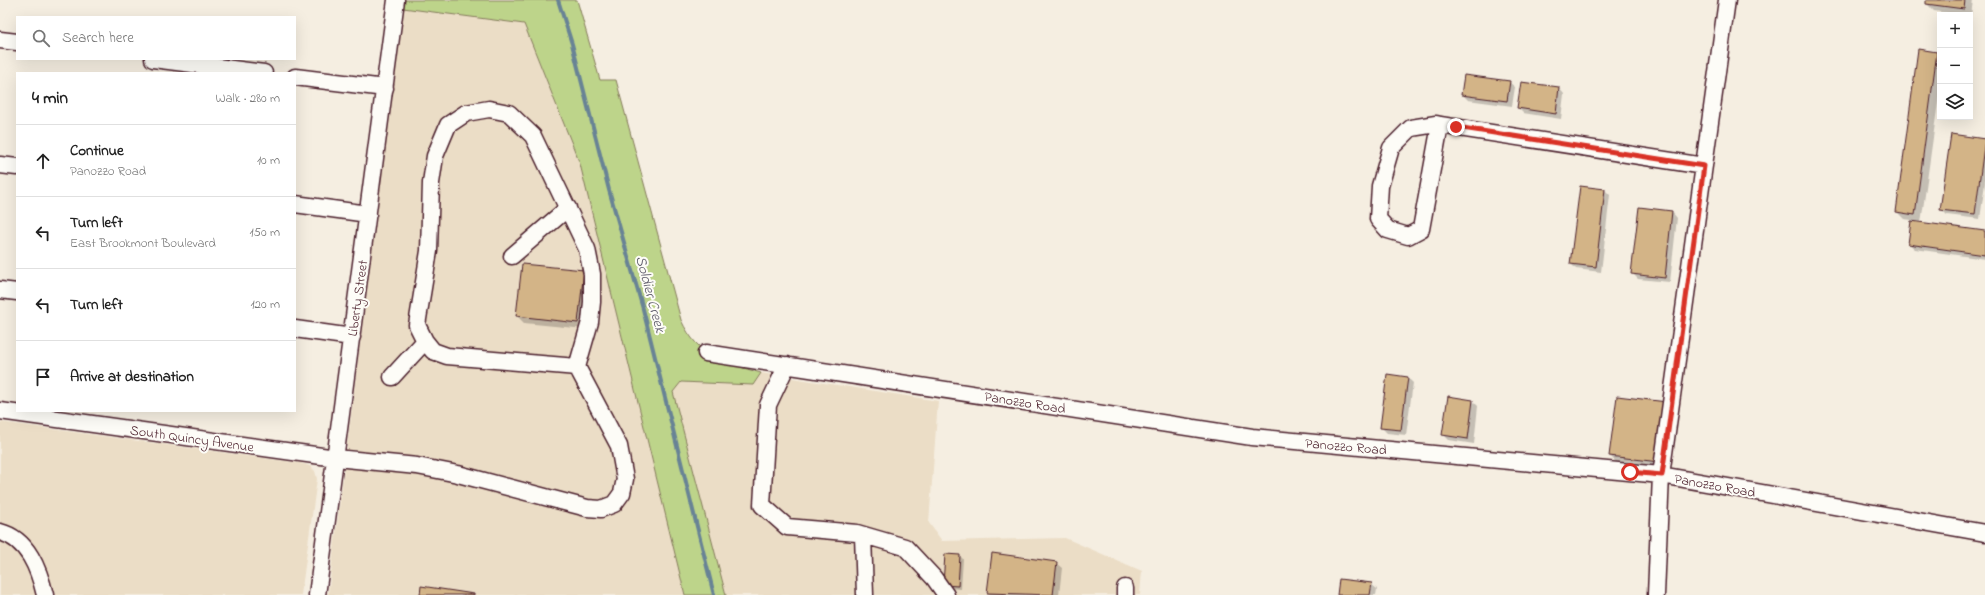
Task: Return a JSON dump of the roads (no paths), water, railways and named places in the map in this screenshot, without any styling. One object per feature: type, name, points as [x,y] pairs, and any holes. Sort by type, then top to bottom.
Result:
[{"type":"street","name":"Liberty Street","points":[[317,595],[396,0]]},
{"type":"street","points":[[1656,595],[1662,475],[1727,0]]},
{"type":"street","points":[[0,40],[16,42]]},
{"type":"street","points":[[161,60],[256,72]]},
{"type":"street","points":[[296,77],[385,88]]},
{"type":"street","points":[[489,109],[509,114],[533,136],[587,248],[592,274],[590,322],[577,367],[447,356],[432,351],[425,341],[417,325],[429,251],[431,183],[436,156],[448,125],[466,113],[489,109]]},
{"type":"street","points":[[1440,125],[1421,229],[1408,236],[1388,230],[1378,219],[1380,186],[1391,148],[1411,128],[1440,125],[1704,166]]},
{"type":"street","points":[[0,165],[16,167]]},
{"type":"street","points":[[296,204],[368,214]]},
{"type":"street","points":[[512,256],[568,208]]},
{"type":"street","points":[[0,290],[16,292]]},
{"type":"street","points":[[296,329],[352,337]]},
{"type":"street","points":[[392,377],[425,341]]},
{"type":"street","name":"Panozzo Road","points":[[706,353],[1252,437],[1662,475],[1985,533]]},
{"type":"street","points":[[787,365],[768,405],[762,505],[787,527],[863,535],[905,548],[934,578],[946,595]]},
{"type":"street","name":"South Quincy Avenue","points":[[0,411],[336,458],[417,466],[458,474],[587,508],[601,509],[614,504],[622,493],[625,479],[620,446],[577,367]]},
{"type":"street","points":[[0,532],[23,544],[31,557],[45,595]]},
{"type":"street","points":[[863,535],[864,595]]},
{"type":"waterway","name":"Soldier Creek","points":[[558,0],[572,44],[609,190],[643,309],[714,595]]}]
